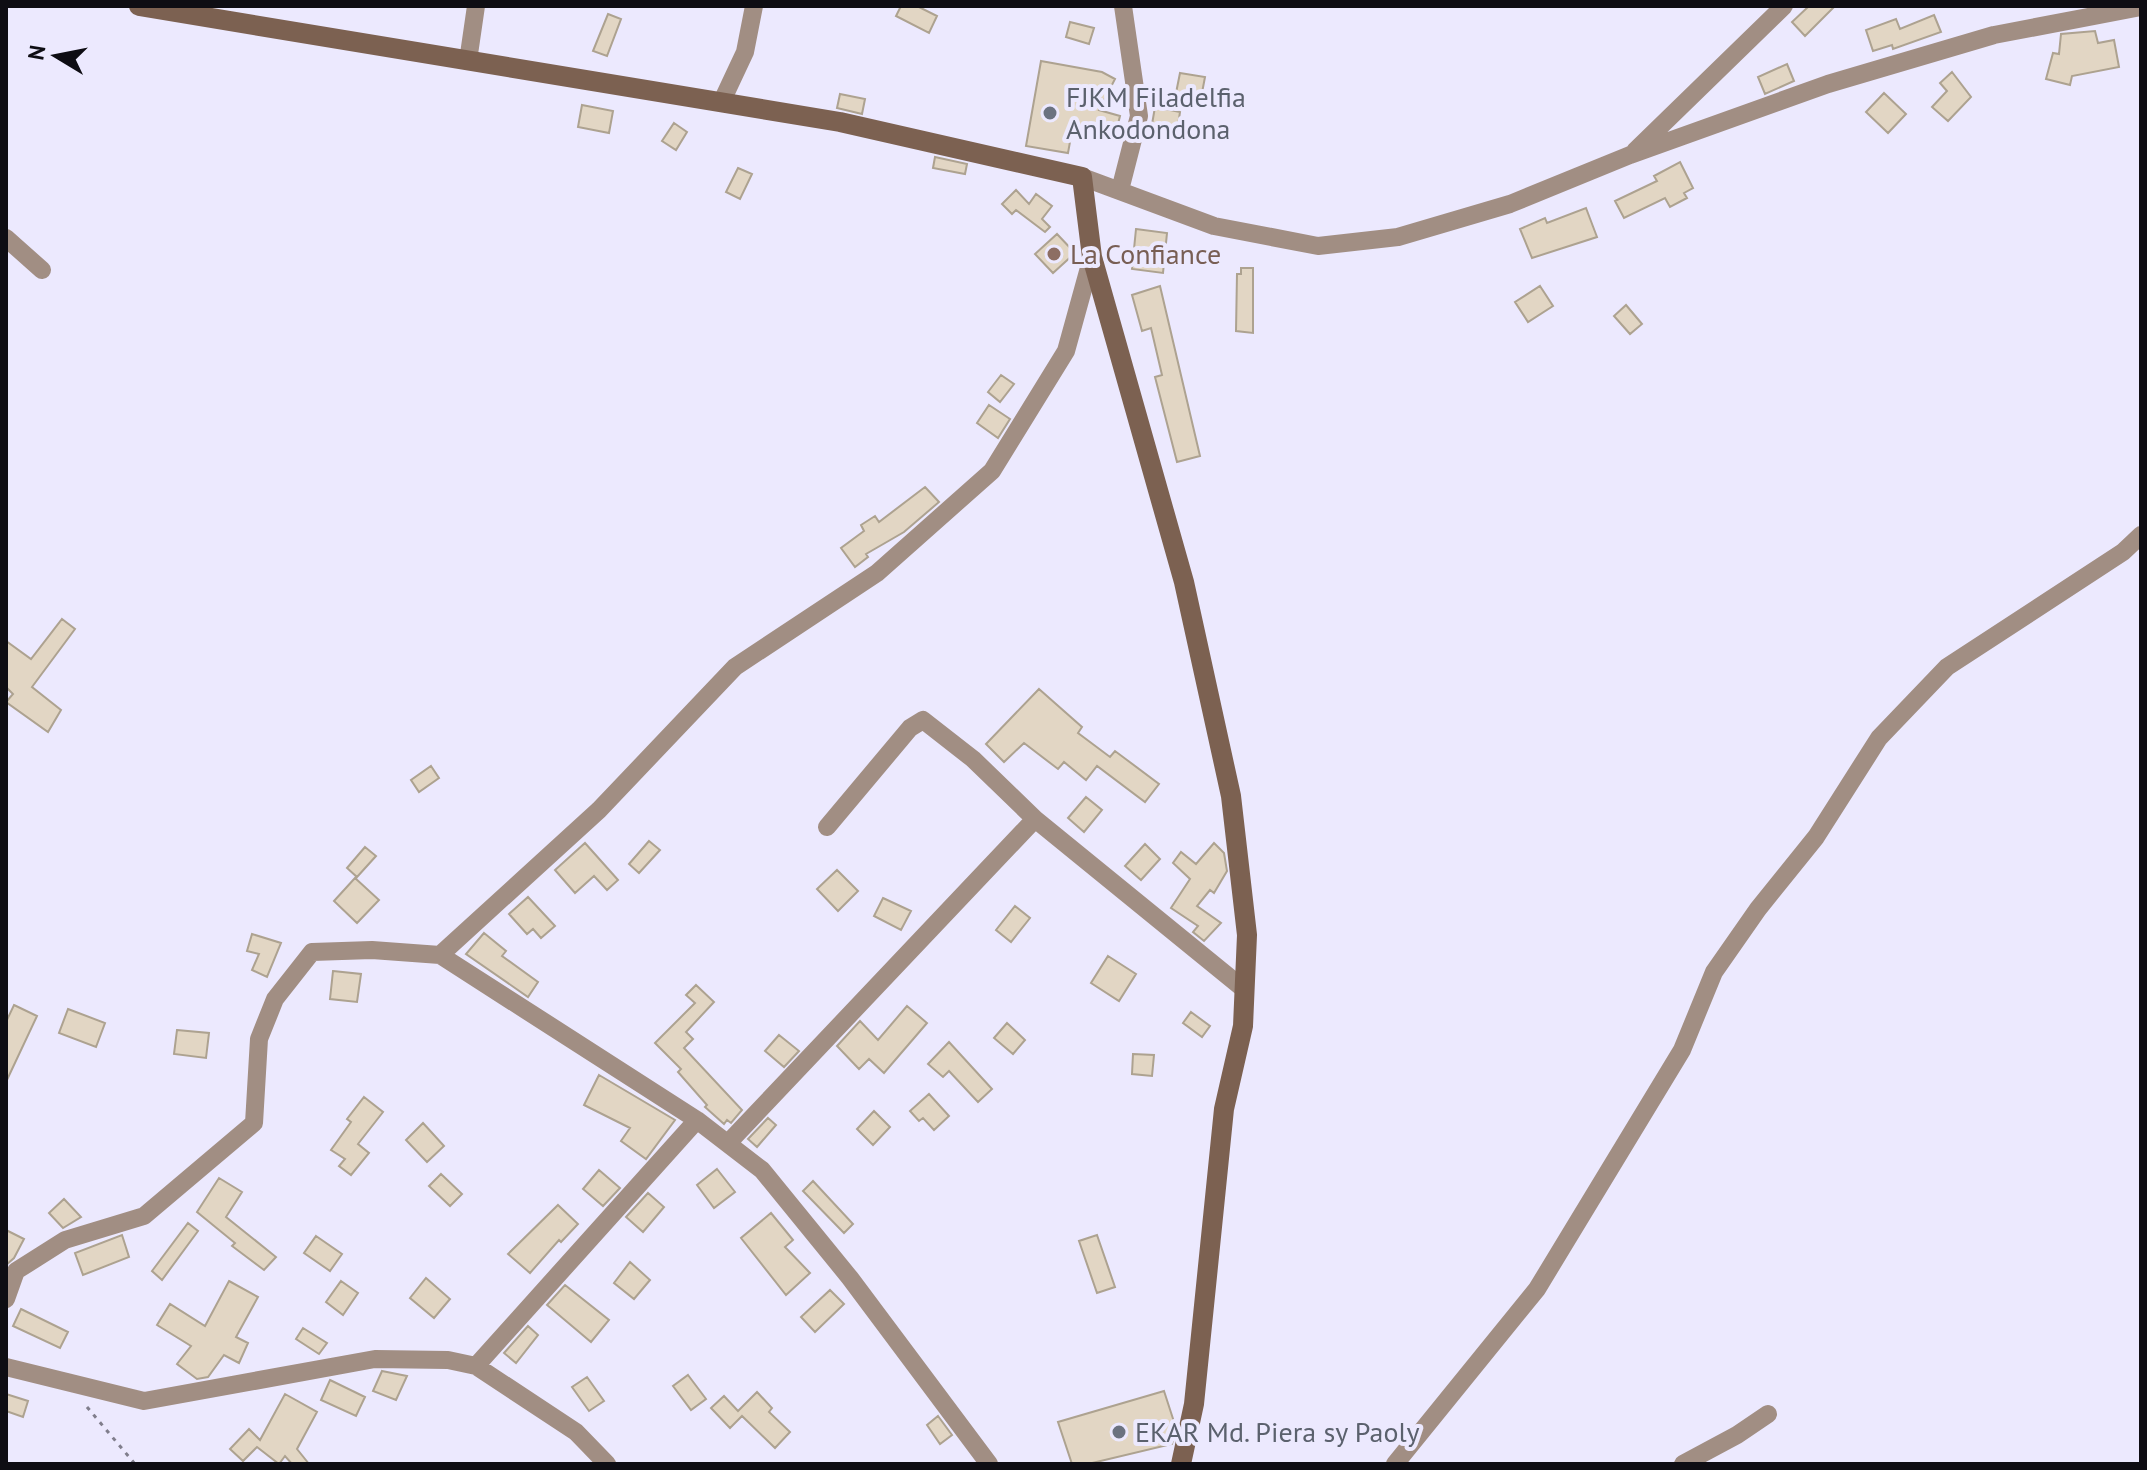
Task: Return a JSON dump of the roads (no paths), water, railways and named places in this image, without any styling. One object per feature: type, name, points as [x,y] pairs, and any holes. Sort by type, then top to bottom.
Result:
[{"type":"street","points":[[139,6],[840,122],[1082,177],[1214,226],[1318,246],[1398,237],[1510,204],[1630,155],[1828,84],[1994,35],[2141,7]]},
{"type":"street","points":[[468,61],[476,6]]},
{"type":"street","points":[[722,101],[745,52],[754,6]]},
{"type":"street","points":[[1120,190],[1139,116],[1123,6]]},
{"type":"street","points":[[1630,155],[1784,6]]},
{"type":"street","points":[[1082,177],[1092,257],[1184,582],[1231,796],[1247,935],[1243,1026],[1220,1140],[1194,1404],[1181,1464]]},
{"type":"street","points":[[6,238],[42,270]]},
{"type":"street","points":[[440,955],[599,810],[735,667],[877,573],[992,471],[1066,351],[1092,257]]},
{"type":"street","points":[[1395,1464],[1537,1289],[1682,1050],[1714,972],[1758,909],[1816,837],[1879,738],[1947,667],[2123,552],[2141,535]]},
{"type":"street","points":[[827,827],[910,728],[923,720],[973,759],[1035,819],[1245,990]]},
{"type":"street","points":[[729,1142],[1035,819]]},
{"type":"street","points":[[6,1299],[16,1271],[65,1240],[144,1216],[254,1123],[259,1039],[275,999],[312,952],[372,950],[440,955],[697,1120],[762,1170],[850,1278],[989,1464]]},
{"type":"street","points":[[476,1366],[697,1120]]},
{"type":"street","points":[[6,1367],[144,1401],[375,1359],[448,1360],[476,1366],[576,1432],[607,1464]]},
{"type":"street","points":[[1683,1464],[1768,1414]]},
{"type":"place","name":"FJKM Filadelfia Ankodondona","points":[[1050,113]]},
{"type":"place","name":"La Confiance","points":[[1054,254]]},
{"type":"place","name":"EKAR Md. Piera sy Paoly","points":[[1119,1432]]}]
